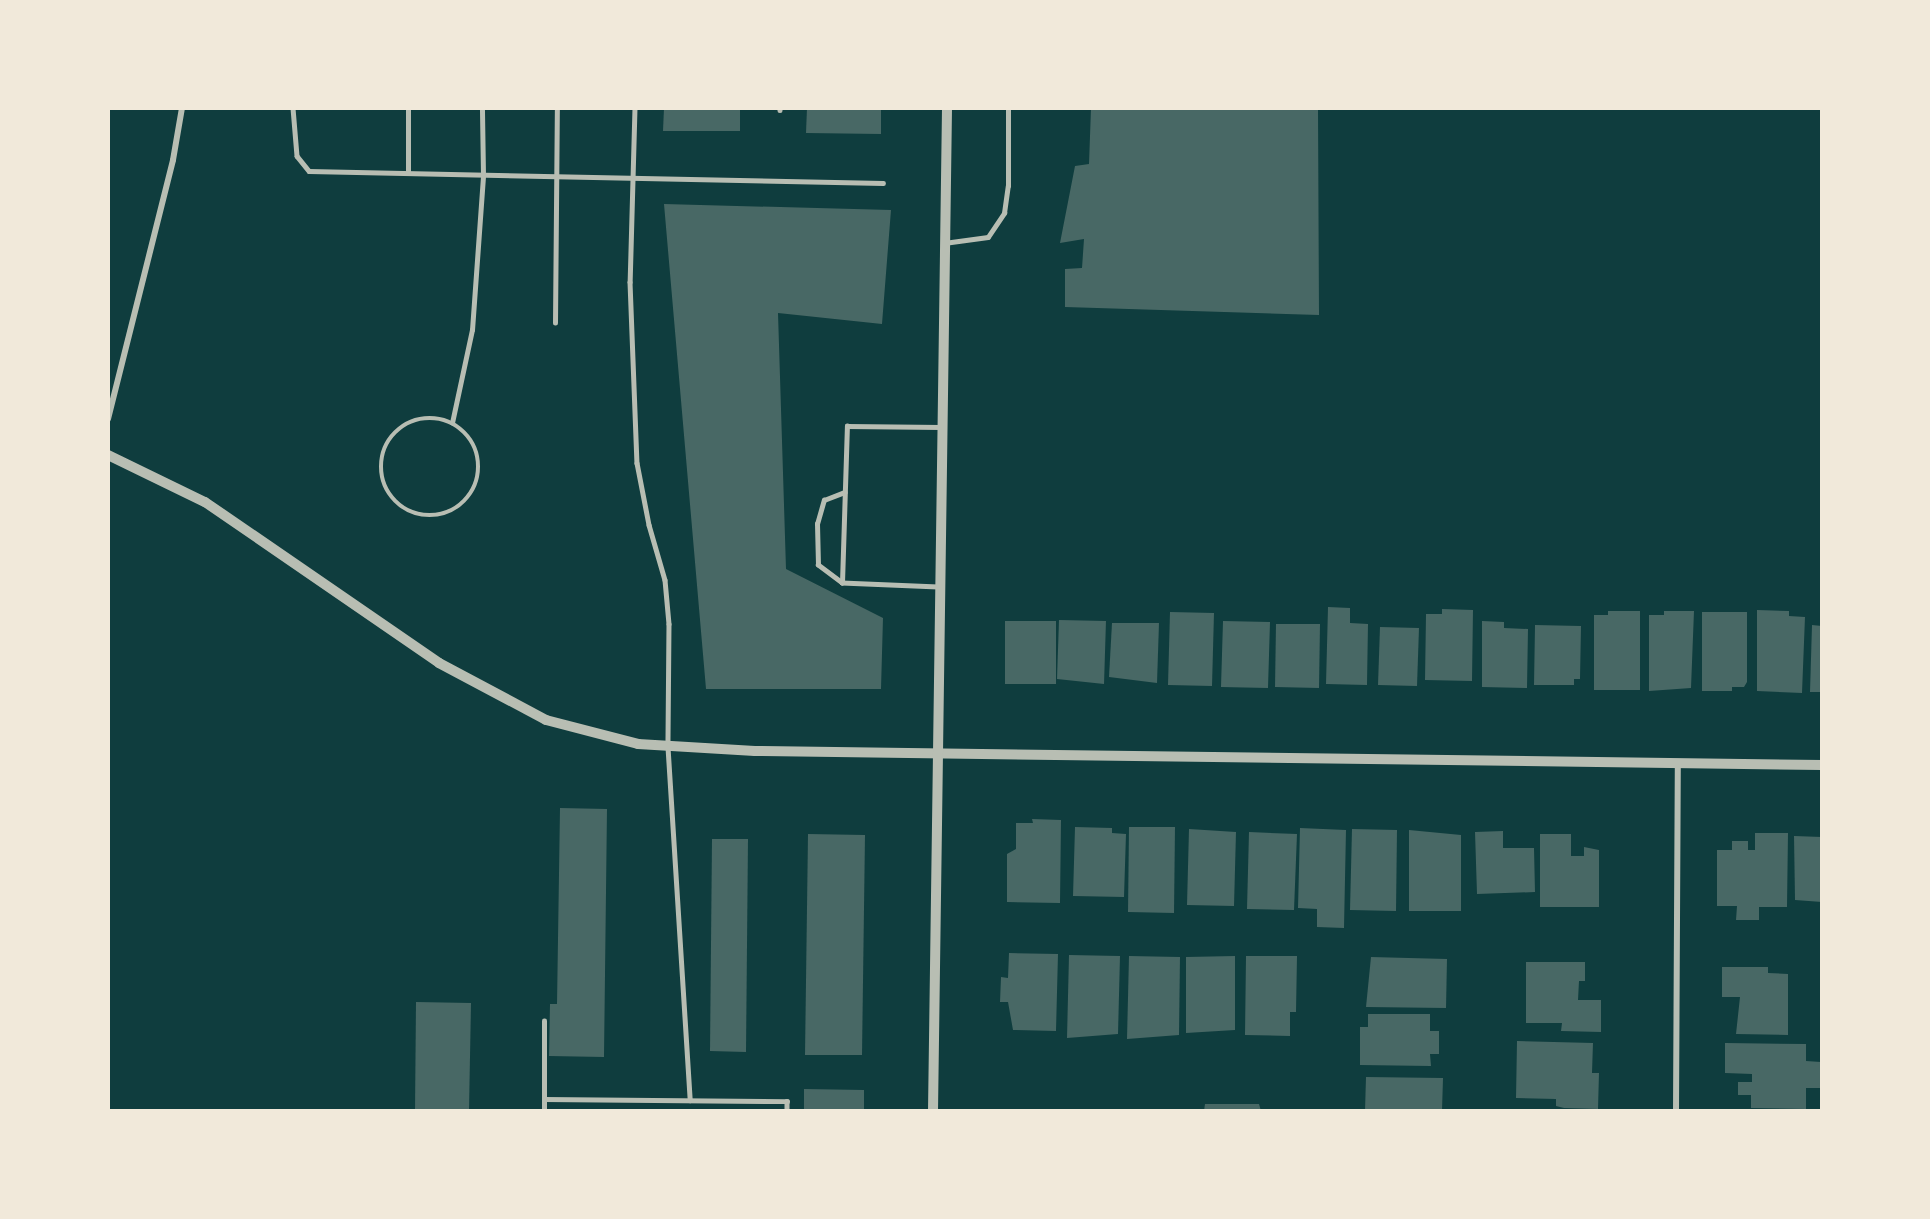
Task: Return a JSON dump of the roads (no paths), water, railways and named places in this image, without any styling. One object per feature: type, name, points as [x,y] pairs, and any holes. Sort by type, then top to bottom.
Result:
[{"type":"street","points":[[108,419],[173,160],[182,108]]},
{"type":"street","points":[[933,1111],[935,753],[947,108]]},
{"type":"street","points":[[108,454],[205,502],[439,663],[546,720],[638,744],[668,747],[935,753],[1822,765]]},
{"type":"street","points":[[1676,1111],[1678,763]]},
{"type":"lane","points":[[293,108],[297,156],[309,171],[633,180],[883,183]]},
{"type":"lane","points":[[408,108],[408,172]]},
{"type":"lane","points":[[452,423],[472,330],[483,175],[482,108]]},
{"type":"lane","points":[[555,322],[557,108]]},
{"type":"lane","points":[[634,108],[630,282],[638,463],[649,525],[665,580],[669,624],[668,747],[690,1100]]},
{"type":"lane","points":[[945,243],[988,237],[1004,213],[1008,186],[1008,108]]},
{"type":"lane","points":[[437,418],[452,423],[475,446],[478,479],[471,494],[446,514],[413,513],[399,505],[382,479],[386,447],[406,424],[437,418]]},
{"type":"lane","points":[[842,583],[848,426],[941,427]]},
{"type":"lane","points":[[845,492],[824,500],[817,524],[818,565],[842,583],[938,587]]},
{"type":"lane","points":[[543,1111],[544,1021]]},
{"type":"lane","points":[[544,1099],[787,1101],[787,1111]]}]
